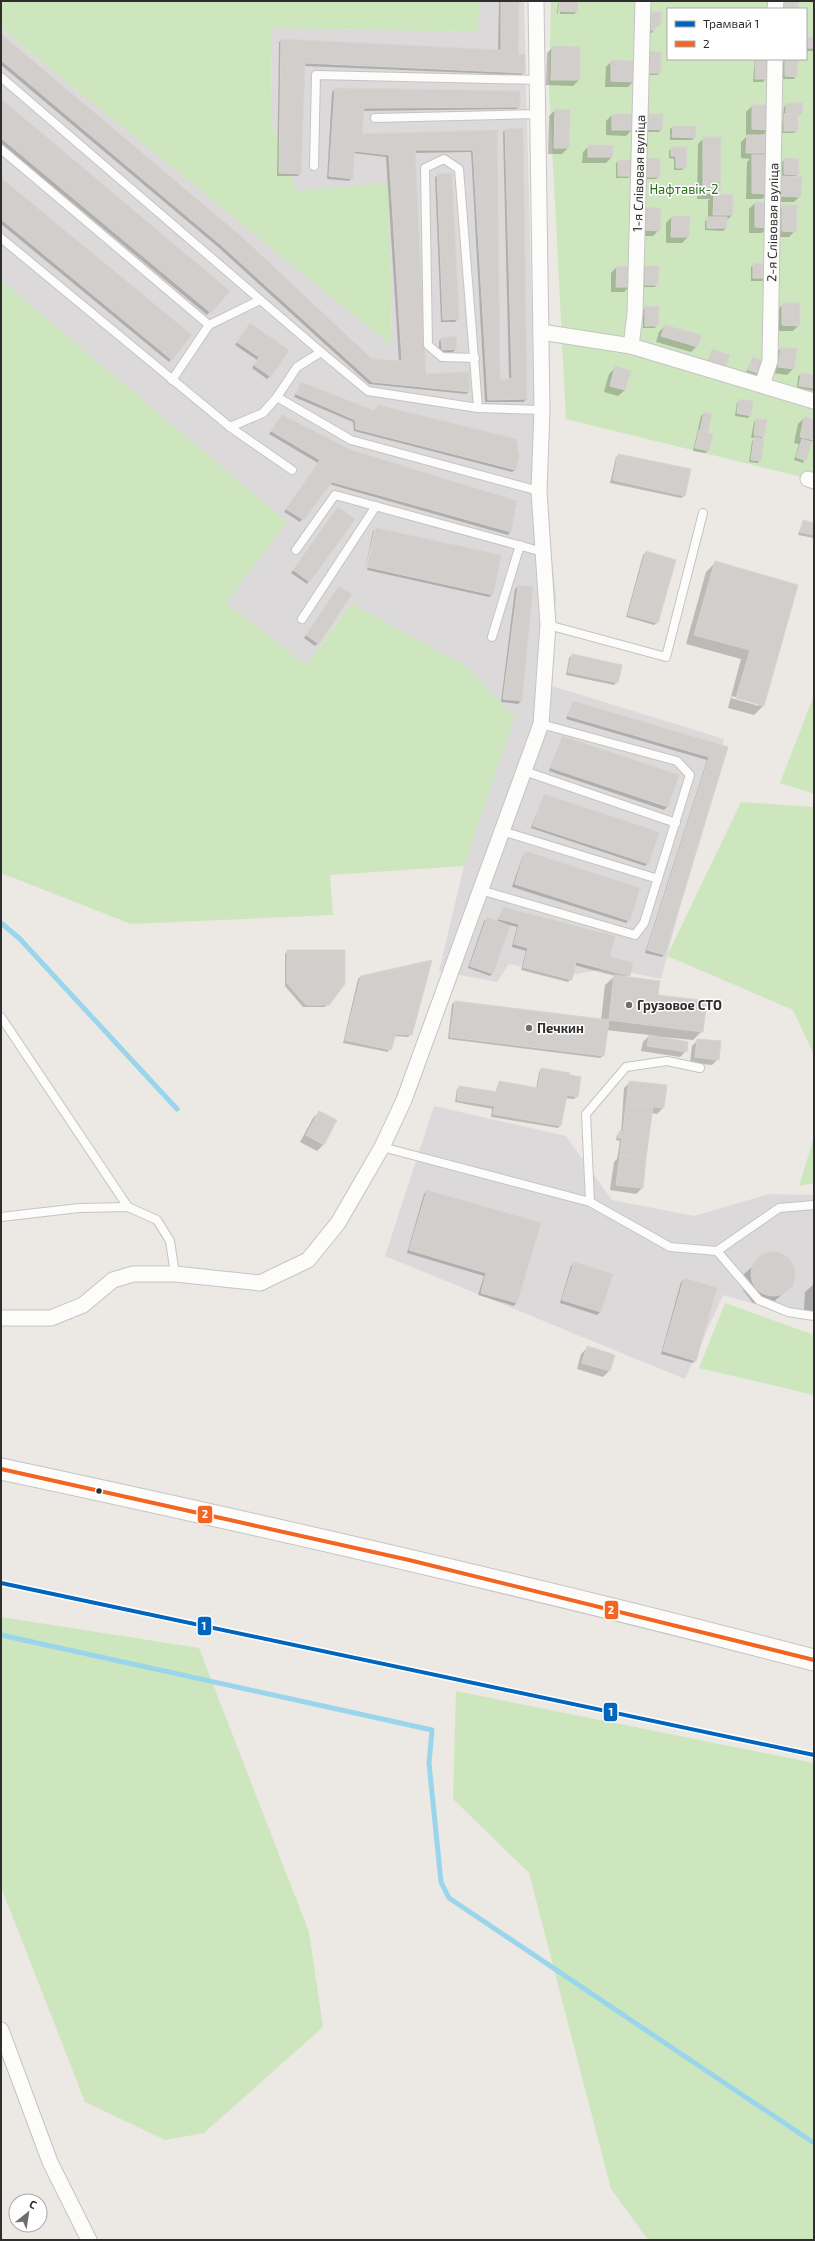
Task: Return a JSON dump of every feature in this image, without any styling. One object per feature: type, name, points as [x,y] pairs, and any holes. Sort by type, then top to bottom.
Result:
[{"type":"main road","points":[[1,1469],[98,1489],[627,1612],[814,1660]]},
{"type":"street","points":[[1,1318],[51,1318],[84,1305],[113,1280],[134,1274],[175,1274],[260,1284],[308,1260],[338,1223],[382,1147],[404,1100],[541,724],[548,625],[539,490],[542,410],[536,1]]},
{"type":"street","name":"1-я Слівовая вуліца","points":[[631,346],[635,314],[643,1]]},
{"type":"street","name":"2-я Слівовая вуліца","points":[[762,385],[770,361],[775,60]]},
{"type":"street","points":[[541,332],[631,346],[814,401]]},
{"type":"street","points":[[1,2030],[50,2162],[89,2240]]},
{"type":"lane","points":[[314,166],[316,75],[537,80]]},
{"type":"lane","points":[[1,77],[368,391],[478,408],[542,410]]},
{"type":"lane","points":[[375,118],[538,114]]},
{"type":"lane","points":[[1,149],[209,325]]},
{"type":"lane","points":[[475,358],[442,357],[428,345],[425,168],[444,159],[459,169],[475,358],[478,408]]},
{"type":"lane","points":[[1,238],[230,427],[292,470]]},
{"type":"lane","points":[[172,380],[209,325],[260,300]]},
{"type":"lane","points":[[230,427],[263,413],[277,397],[297,367],[321,352]]},
{"type":"lane","points":[[277,397],[351,440],[539,490]]},
{"type":"lane","points":[[296,550],[335,495],[543,552]]},
{"type":"lane","points":[[302,619],[376,506]]},
{"type":"lane","points":[[548,625],[666,657],[702,513]]},
{"type":"lane","points":[[492,636],[520,545]]},
{"type":"lane","points":[[480,890],[635,935],[644,923],[690,775],[677,761],[541,724]]},
{"type":"lane","points":[[524,771],[676,823]]},
{"type":"lane","points":[[502,830],[658,879]]},
{"type":"lane","points":[[1,1017],[128,1207]]},
{"type":"lane","points":[[590,1202],[586,1114],[626,1067],[667,1061],[700,1068]]},
{"type":"lane","points":[[382,1147],[590,1202],[670,1247],[717,1251],[778,1208],[814,1205]]},
{"type":"lane","points":[[1,1217],[79,1208],[128,1207],[157,1220],[170,1241],[175,1274]]},
{"type":"lane","points":[[717,1251],[759,1300],[788,1312],[814,1316]]},
{"type":"shaded area","points":[[481,1],[524,1],[534,394],[556,596],[552,686],[724,739],[661,979],[609,968],[566,976],[509,964],[497,982],[439,971],[464,866],[515,717],[351,603],[306,665],[225,603],[286,522],[1,280],[1,23],[7,33],[392,345],[389,184],[297,191],[271,119],[272,28],[477,32]]},
{"type":"shaded area","points":[[434,1106],[566,1136],[612,1200],[694,1216],[769,1194],[814,1195],[814,1321],[723,1295],[685,1379],[385,1256]]},
{"type":"green space","points":[[1,1],[481,1],[477,32],[272,28],[271,119],[297,191],[389,183],[392,346],[7,33],[1,23]]},
{"type":"green space","name":"Нафтавік-2","points":[[551,1],[814,1],[814,480],[566,419],[549,86]]},
{"type":"green space","points":[[1,280],[287,522],[226,603],[306,665],[351,603],[467,667],[515,717],[464,866],[330,875],[333,915],[131,924],[1,873]]},
{"type":"green space","points":[[814,695],[814,794],[780,783]]},
{"type":"green space","points":[[741,802],[814,807],[814,1055],[793,1010],[667,956]]},
{"type":"green space","points":[[814,1137],[814,1183],[799,1186]]},
{"type":"green space","points":[[725,1303],[814,1335],[814,1395],[699,1368]]},
{"type":"green space","points":[[1,1617],[199,1648],[309,1932],[323,2027],[204,2133],[165,2140],[85,2102],[1,1887]]},
{"type":"green space","points":[[456,1691],[814,1763],[814,2240],[648,2240],[611,2189],[529,1873],[453,1799]]},
{"type":"building","points":[[501,1],[519,1],[518,55],[525,54],[525,73],[305,63],[301,174],[279,173],[281,39],[501,50]]},
{"type":"building","points":[[560,1],[578,1],[578,12],[559,11]]},
{"type":"building","points":[[784,1],[799,1],[798,8],[784,8]]},
{"type":"building","points":[[648,11],[661,12],[661,25],[656,25],[656,30],[648,30]]},
{"type":"building","points":[[1,34],[242,237],[372,359],[402,361],[389,155],[354,151],[353,179],[329,176],[335,88],[520,91],[520,107],[364,108],[362,134],[497,130],[500,380],[512,378],[505,129],[523,128],[527,399],[488,400],[473,150],[415,150],[426,374],[469,372],[470,392],[372,382],[221,245],[1,60]]},
{"type":"building","points":[[807,37],[814,37],[814,48],[807,48]]},
{"type":"building","points":[[552,46],[580,47],[580,80],[551,80]]},
{"type":"building","points":[[648,51],[661,52],[661,73],[648,73]]},
{"type":"building","points":[[611,60],[635,61],[635,82],[611,81]]},
{"type":"building","points":[[756,60],[767,60],[767,79],[755,79]]},
{"type":"building","points":[[785,60],[798,60],[797,77],[785,76]]},
{"type":"building","points":[[1,99],[230,291],[211,313],[1,138]]},
{"type":"building","points":[[786,103],[803,103],[802,114],[786,114]]},
{"type":"building","points":[[752,105],[771,105],[770,130],[752,129]]},
{"type":"building","points":[[555,109],[570,110],[569,148],[554,148]]},
{"type":"building","points":[[612,114],[633,114],[633,130],[612,130]]},
{"type":"building","points":[[648,114],[663,114],[662,130],[648,129]]},
{"type":"building","points":[[784,114],[798,114],[798,131],[784,131]]},
{"type":"building","points":[[673,126],[696,126],[696,138],[672,137]]},
{"type":"building","points":[[747,135],[769,135],[769,153],[746,153]]},
{"type":"building","points":[[703,137],[721,137],[720,194],[703,193]]},
{"type":"building","points":[[588,145],[613,145],[613,157],[588,157]]},
{"type":"building","points":[[671,147],[687,147],[686,168],[676,168],[676,156],[671,156]]},
{"type":"building","points":[[752,155],[770,155],[769,194],[752,193]]},
{"type":"building","points":[[647,158],[660,159],[660,177],[647,177]]},
{"type":"building","points":[[784,158],[799,159],[799,175],[784,174]]},
{"type":"building","points":[[618,160],[632,160],[632,176],[618,176]]},
{"type":"building","points":[[452,173],[459,319],[443,320],[437,174]]},
{"type":"building","points":[[781,176],[802,177],[801,197],[781,196]]},
{"type":"building","points":[[1,178],[192,335],[172,360],[1,219]]},
{"type":"building","points":[[714,194],[733,195],[733,215],[713,215]]},
{"type":"building","points":[[755,202],[770,203],[769,228],[755,227]]},
{"type":"building","points":[[782,205],[797,205],[796,232],[782,231]]},
{"type":"building","points":[[645,207],[661,208],[660,231],[645,230]]},
{"type":"building","points":[[672,216],[690,216],[689,237],[671,237]]},
{"type":"building","points":[[707,217],[727,217],[727,228],[707,228]]},
{"type":"building","points":[[753,263],[768,263],[768,278],[753,278]]},
{"type":"building","points":[[617,266],[632,267],[631,287],[616,287]]},
{"type":"building","points":[[645,266],[659,266],[658,285],[645,285]]},
{"type":"building","points":[[782,303],[800,303],[800,326],[782,325]]},
{"type":"building","points":[[645,306],[659,307],[658,326],[645,326]]},
{"type":"building","points":[[250,323],[289,350],[271,377],[254,365],[259,357],[237,342]]},
{"type":"building","points":[[665,325],[701,335],[698,347],[661,336]]},
{"type":"building","points":[[456,336],[457,349],[442,350],[441,338]]},
{"type":"building","points":[[781,347],[797,349],[794,369],[778,367]]},
{"type":"building","points":[[712,349],[730,355],[726,366],[708,361]]},
{"type":"building","points":[[752,357],[765,361],[761,374],[748,370]]},
{"type":"building","points":[[615,366],[631,371],[625,390],[610,386]]},
{"type":"building","points":[[801,373],[814,375],[814,388],[799,386]]},
{"type":"building","points":[[301,382],[375,411],[378,405],[516,439],[519,456],[516,470],[356,429],[355,420],[296,394]]},
{"type":"building","points":[[739,399],[753,401],[751,416],[737,413]]},
{"type":"building","points":[[704,412],[712,414],[708,432],[700,430]]},
{"type":"building","points":[[282,415],[351,450],[517,501],[511,532],[332,482],[304,520],[286,509],[320,460],[271,431]]},
{"type":"building","points":[[804,417],[814,419],[814,440],[800,437]]},
{"type":"building","points":[[756,418],[767,420],[764,437],[754,435]]},
{"type":"building","points":[[699,430],[713,434],[709,451],[695,448]]},
{"type":"building","points":[[754,437],[764,439],[761,461],[751,460]]},
{"type":"building","points":[[802,439],[812,442],[806,461],[796,457]]},
{"type":"building","points":[[618,454],[691,469],[685,496],[613,480]]},
{"type":"building","points":[[338,507],[355,519],[310,582],[293,570]]},
{"type":"building","points":[[803,520],[814,523],[814,535],[800,532]]},
{"type":"building","points":[[376,528],[501,555],[493,595],[367,567]]},
{"type":"building","points":[[646,551],[676,560],[658,623],[628,615]]},
{"type":"building","points":[[715,561],[798,585],[764,706],[736,698],[750,650],[694,635]]},
{"type":"building","points":[[518,585],[533,587],[522,701],[503,699]]},
{"type":"building","points":[[339,586],[352,594],[319,644],[306,635]]},
{"type":"building","points":[[572,654],[622,665],[618,683],[568,672]]},
{"type":"building","points":[[573,701],[728,747],[665,955],[647,950],[709,757],[568,716]]},
{"type":"building","points":[[562,736],[679,775],[668,807],[551,768]]},
{"type":"building","points":[[544,794],[659,832],[649,864],[533,826]]},
{"type":"building","points":[[525,851],[640,888],[630,921],[515,884]]},
{"type":"building","points":[[503,907],[615,936],[610,957],[633,963],[630,976],[576,962],[572,980],[523,967],[528,948],[514,944],[519,924],[499,919]]},
{"type":"building","points":[[487,917],[510,926],[493,974],[470,966]]},
{"type":"building","points":[[287,950],[345,950],[345,984],[329,1005],[306,1005],[287,983]]},
{"type":"building","points":[[432,960],[412,1035],[396,1034],[391,1050],[345,1040],[361,976]]},
{"type":"building","points":[[614,975],[660,981],[658,995],[707,1001],[703,1032],[609,1020]]},
{"type":"building","name":"Печкин","points":[[455,1001],[609,1020],[604,1056],[450,1037]]},
{"type":"building","points":[[649,1035],[688,1042],[687,1052],[647,1046]]},
{"type":"building","points":[[697,1039],[721,1041],[719,1060],[695,1057]]},
{"type":"building","points":[[541,1068],[570,1073],[569,1075],[581,1077],[578,1097],[567,1095],[561,1126],[493,1114],[495,1106],[457,1100],[459,1086],[497,1092],[499,1081],[538,1088]]},
{"type":"building","points":[[629,1081],[667,1085],[664,1108],[626,1104]]},
{"type":"building","points":[[626,1104],[653,1107],[646,1158],[620,1155],[622,1138],[618,1138],[619,1131],[623,1132]]},
{"type":"building","points":[[319,1111],[337,1120],[324,1145],[306,1135]]},
{"type":"building","points":[[620,1155],[646,1158],[643,1188],[616,1185]]},
{"type":"building","points":[[427,1190],[541,1223],[517,1303],[481,1293],[486,1273],[409,1250]]},
{"type":"building","points":[[773,1252],[785,1256],[791,1262],[795,1274],[791,1286],[785,1292],[773,1296],[761,1292],[755,1286],[751,1274],[755,1262],[761,1256]]},
{"type":"building","points":[[574,1262],[613,1274],[601,1312],[562,1300]]},
{"type":"building","points":[[684,1278],[717,1288],[696,1361],[663,1351]]},
{"type":"building","points":[[587,1346],[615,1355],[610,1371],[582,1363]]},
{"type":"waterway","points":[[1,923],[19,938],[177,1109]]},
{"type":"waterway","points":[[1,1635],[432,1730],[429,1763],[441,1882],[449,1898],[814,2143]]},
{"type":"tram line","name":"1","points":[[1,1583],[814,1755]]},
{"type":"transit line","name":"2","points":[[1,1469],[409,1560],[814,1660]]},
{"type":"place","name":"Грузовое СТО","points":[[629,1005]]},
{"type":"place","name":"Печкин","points":[[529,1028]]}]
